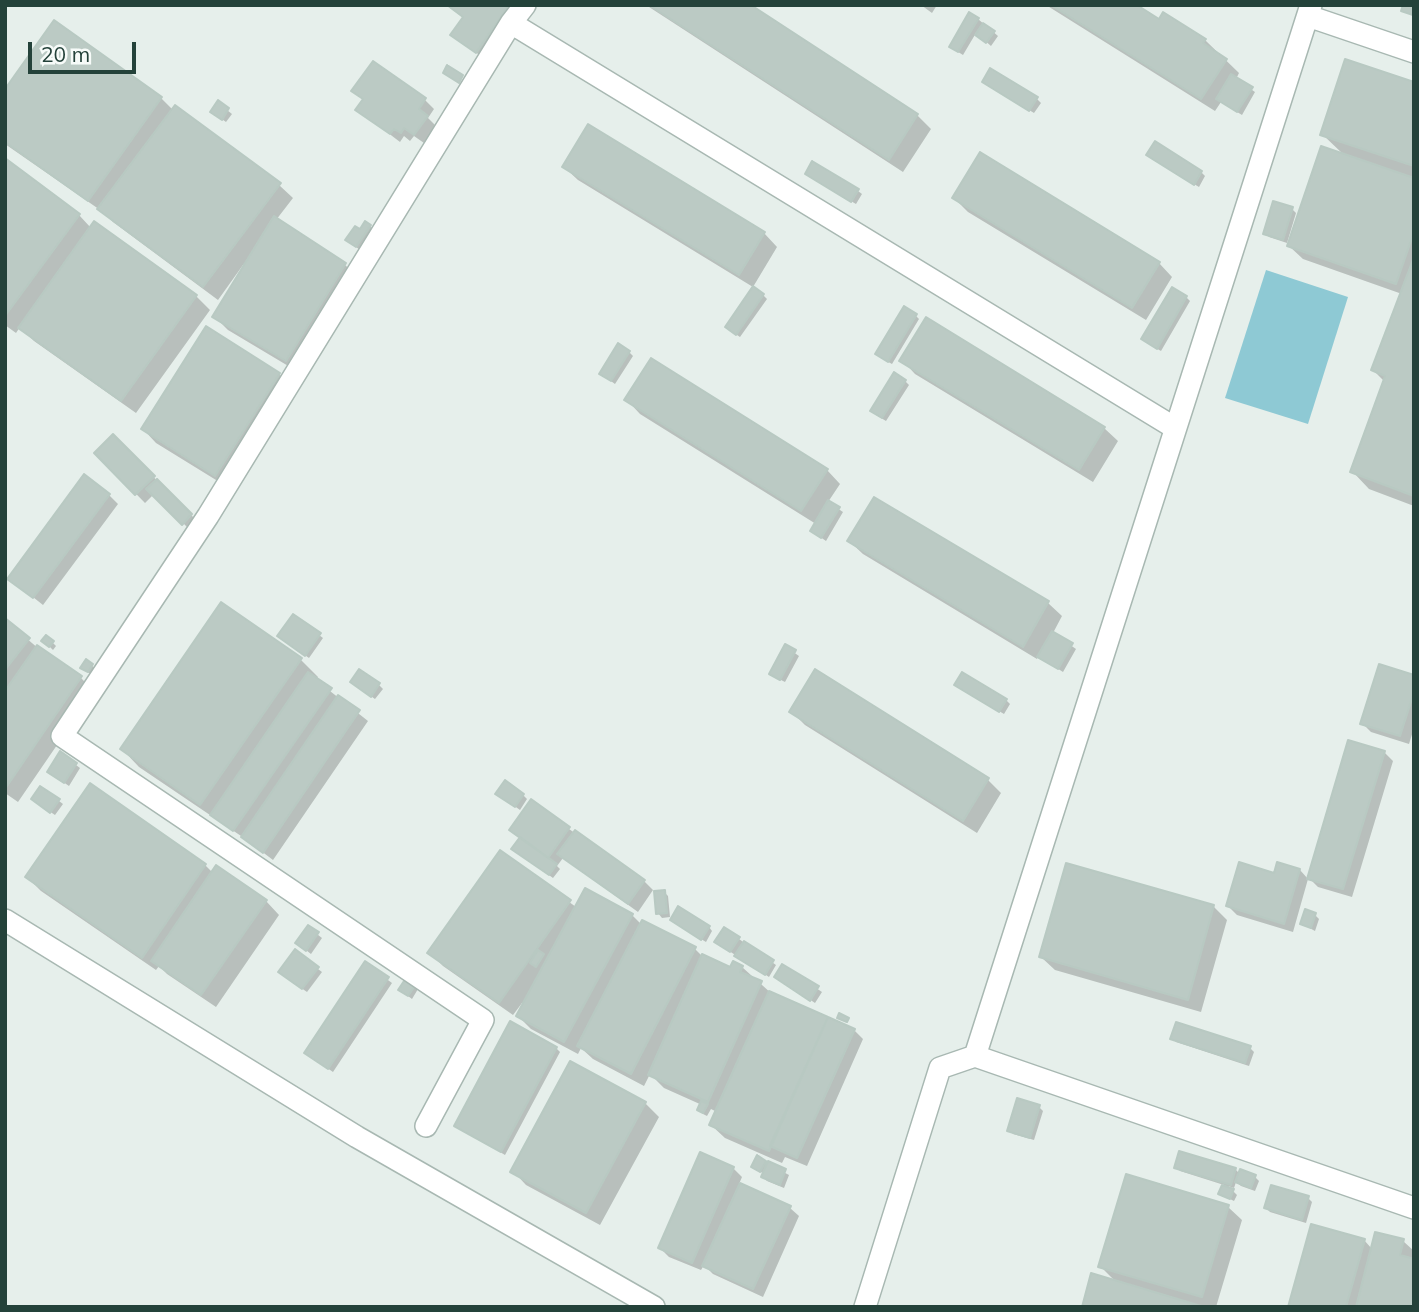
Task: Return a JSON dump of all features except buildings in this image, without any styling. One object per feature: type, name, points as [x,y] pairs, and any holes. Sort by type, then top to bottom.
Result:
[{"type":"street","points":[[426,1126],[483,1020],[62,736],[208,516],[511,23],[525,5]]},
{"type":"street","points":[[975,1056],[1309,11],[1414,52]]},
{"type":"street","points":[[511,23],[1175,428]]},
{"type":"street","points":[[5,920],[357,1137],[654,1307]]},
{"type":"street","points":[[864,1307],[940,1068],[975,1056],[1414,1208]]},
{"type":"water","points":[[1266,270],[1348,297],[1308,424],[1225,398]]}]
